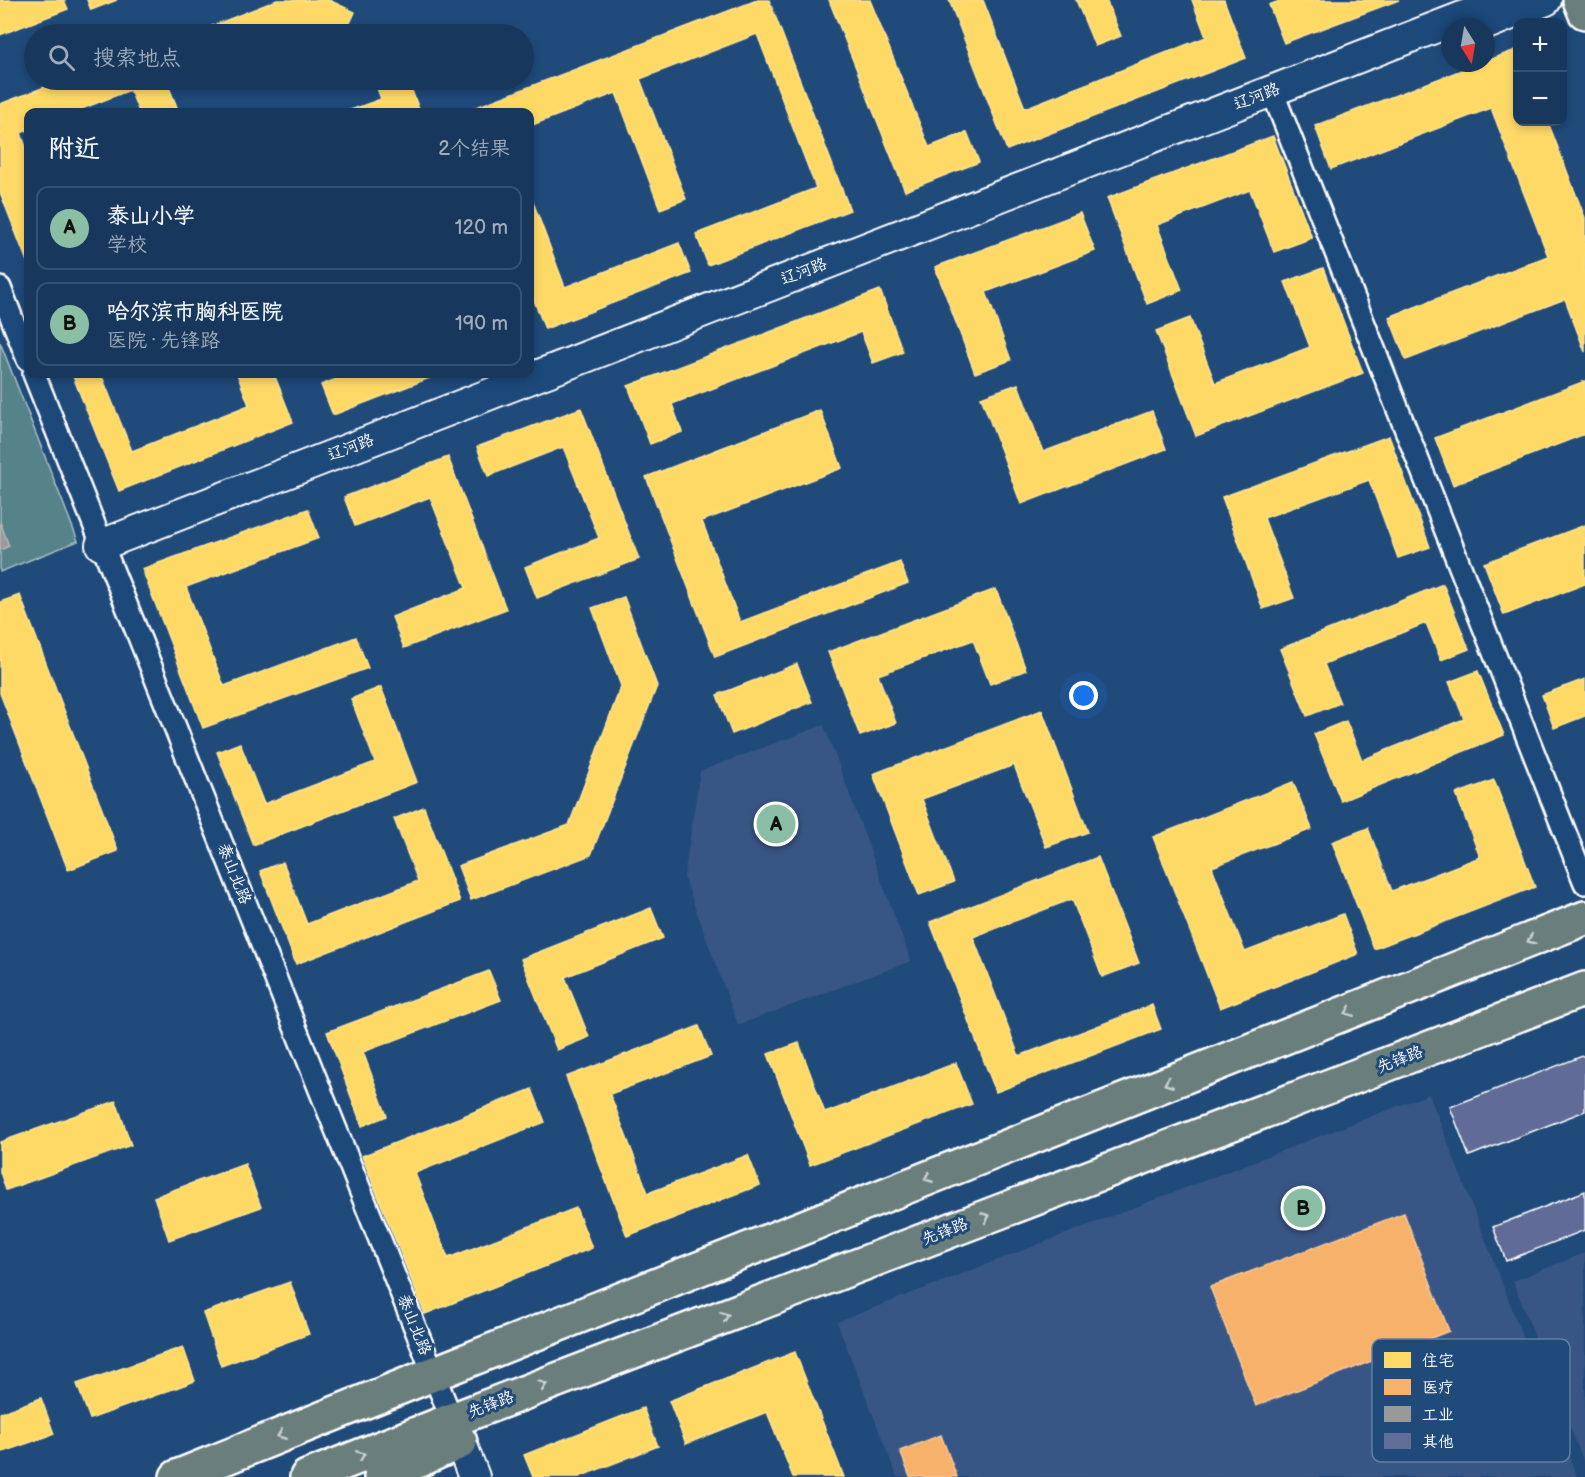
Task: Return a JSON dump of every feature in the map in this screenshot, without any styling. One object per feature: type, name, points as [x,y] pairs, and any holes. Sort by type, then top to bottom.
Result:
[{"type":"main road","name":"辽河路","points":[[105,552],[1506,0]]},
{"type":"main road","points":[[1495,20],[1546,0]]},
{"type":"main road","points":[[1580,0],[1585,12]]},
{"type":"main road","name":"辽河路","points":[[105,552],[420,434],[1441,42]]},
{"type":"main road","points":[[177,1477],[1585,918]]},
{"type":"main road","name":"先锋路","points":[[307,1477],[456,1431],[1585,989]]},
{"type":"main road","points":[[381,1477],[456,1431],[474,1477]]},
{"type":"street","points":[[1278,106],[1585,883]]},
{"type":"street","points":[[0,288],[24,350]]},
{"type":"street","name":"泰山北路","points":[[36,378],[456,1431]]},
{"type":"shaded area","points":[[824,725],[911,961],[738,1025],[684,877],[700,771]]},
{"type":"shaded area","points":[[1429,1094],[1524,1339],[1372,1339],[1372,1462],[1570,1462],[1570,1459],[1577,1477],[897,1477],[837,1322]]},
{"type":"shaded area","points":[[1585,1253],[1585,1465],[1570,1427],[1570,1339],[1536,1339],[1513,1281]]},
{"type":"green space","points":[[0,342],[78,541],[0,572]]},
{"type":"building: 住宅","points":[[0,0],[64,0],[68,9],[0,35]]},
{"type":"building: 住宅","points":[[87,0],[117,0],[91,10]]},
{"type":"building: 住宅","points":[[277,0],[329,0],[355,12],[350,24],[217,24]]},
{"type":"building: 住宅","points":[[757,0],[769,0],[850,210],[708,265],[696,234],[816,188],[757,34],[640,79],[686,199],[660,209],[616,93],[534,124],[534,108],[474,108],[521,90],[534,90],[534,85]]},
{"type":"building: 住宅","points":[[829,0],[870,0],[929,147],[967,132],[979,162],[905,191]]},
{"type":"building: 住宅","points":[[949,0],[983,0],[1025,108],[1206,37],[1192,0],[1224,0],[1246,58],[1007,150]]},
{"type":"building: 住宅","points":[[1076,0],[1106,0],[1121,36],[1095,46]]},
{"type":"building: 住宅","points":[[1282,0],[1399,0],[1284,43],[1269,5]]},
{"type":"building: 住宅","points":[[1513,51],[1513,126],[1550,126],[1585,218],[1585,352],[1565,299],[1406,360],[1389,317],[1548,256],[1491,108],[1331,169],[1315,126],[1456,72],[1495,72],[1495,58]]},
{"type":"building: 住宅","points":[[37,90],[130,90],[84,108],[24,108],[24,132],[21,133],[24,142],[24,254],[0,192],[0,104]]},
{"type":"building: 住宅","points":[[130,90],[170,90],[177,108],[137,108]]},
{"type":"building: 住宅","points":[[378,90],[412,90],[418,108],[356,108],[381,99]]},
{"type":"building: 住宅","points":[[1273,136],[1312,238],[1274,252],[1250,190],[1157,225],[1182,290],[1147,304],[1107,198]]},
{"type":"building: 住宅","points":[[534,205],[565,287],[679,243],[691,273],[545,329],[534,300]]},
{"type":"building: 住宅","points":[[1080,213],[1095,251],[986,292],[1011,360],[975,373],[935,267]]},
{"type":"building: 住宅","points":[[1323,268],[1363,373],[1196,436],[1156,331],[1190,318],[1215,383],[1310,347],[1285,282]]},
{"type":"building: 住宅","points":[[880,290],[903,352],[873,363],[861,332],[672,404],[682,432],[650,444],[628,386]]},
{"type":"building: 住宅","points":[[74,378],[103,378],[132,451],[249,405],[239,378],[276,378],[293,422],[119,491]]},
{"type":"building: 住宅","points":[[339,378],[430,378],[333,415],[321,385]]},
{"type":"building: 住宅","points":[[1585,381],[1585,434],[1453,485],[1435,438]]},
{"type":"building: 住宅","points":[[1018,384],[1043,452],[1152,411],[1166,449],[1021,504],[981,397]]},
{"type":"building: 住宅","points":[[581,408],[639,559],[537,598],[525,567],[599,538],[563,447],[488,476],[477,447]]},
{"type":"building: 住宅","points":[[820,410],[842,468],[702,521],[740,622],[900,562],[908,583],[715,657],[646,477]]},
{"type":"building: 住宅","points":[[1389,436],[1430,547],[1398,558],[1369,480],[1264,518],[1294,598],[1263,609],[1222,497]]},
{"type":"building: 住宅","points":[[448,457],[506,609],[404,648],[392,617],[466,588],[430,497],[355,526],[344,497]]},
{"type":"building: 住宅","points":[[308,509],[319,538],[186,587],[224,686],[356,637],[368,668],[203,728],[142,569]]},
{"type":"building: 住宅","points":[[1585,525],[1585,584],[1504,615],[1484,563]]},
{"type":"building: 住宅","points":[[1443,584],[1469,649],[1441,660],[1426,623],[1324,664],[1340,703],[1307,716],[1280,649]]},
{"type":"building: 住宅","points":[[996,589],[1026,670],[990,684],[973,640],[878,675],[896,723],[860,736],[828,652]]},
{"type":"building: 住宅","points":[[20,595],[118,851],[68,870],[0,693],[0,602]]},
{"type":"building: 住宅","points":[[624,597],[657,686],[591,855],[471,900],[458,866],[569,825],[621,686],[592,608]]},
{"type":"building: 住宅","points":[[797,664],[812,702],[732,734],[717,695]]},
{"type":"building: 住宅","points":[[1478,671],[1504,735],[1341,801],[1314,734],[1346,721],[1362,760],[1464,719],[1449,682]]},
{"type":"building: 住宅","points":[[1585,679],[1585,716],[1554,728],[1542,695]]},
{"type":"building: 住宅","points":[[381,687],[417,782],[253,845],[217,752],[240,743],[264,804],[375,762],[351,699]]},
{"type":"building: 住宅","points":[[1042,710],[1088,832],[1046,847],[1014,765],[922,799],[954,882],[919,895],[873,774]]},
{"type":"building: 住宅","points":[[1494,780],[1535,887],[1374,949],[1332,842],[1368,828],[1392,891],[1480,857],[1456,794]]},
{"type":"building: 住宅","points":[[1293,782],[1312,829],[1212,867],[1245,952],[1343,914],[1358,954],[1220,1008],[1153,837]]},
{"type":"building: 住宅","points":[[424,807],[460,901],[296,964],[260,871],[283,862],[307,924],[418,881],[394,819]]},
{"type":"building: 住宅","points":[[1098,857],[1139,963],[1102,977],[1072,899],[973,937],[1019,1056],[1152,1005],[1161,1029],[996,1092],[930,922]]},
{"type":"building: 住宅","points":[[651,908],[663,938],[565,977],[589,1037],[557,1050],[521,959]]},
{"type":"building: 住宅","points":[[489,971],[501,1000],[363,1052],[387,1116],[362,1126],[327,1032]]},
{"type":"building: 住宅","points":[[699,1026],[711,1056],[610,1094],[648,1193],[748,1155],[760,1185],[627,1236],[566,1077]]},
{"type":"building: 住宅","points":[[799,1043],[825,1113],[956,1063],[972,1104],[810,1165],[768,1054]]},
{"type":"building: 住宅","points":[[532,1089],[545,1122],[415,1173],[448,1258],[576,1208],[592,1248],[425,1314],[362,1156]]},
{"type":"building: 住宅","points":[[116,1101],[131,1145],[6,1190],[0,1172],[0,1142]]},
{"type":"building: 住宅","points":[[245,1164],[261,1207],[169,1240],[154,1197]]},
{"type":"building: 住宅","points":[[290,1282],[309,1334],[221,1366],[203,1313]]},
{"type":"building: 住宅","points":[[183,1347],[195,1381],[90,1419],[77,1384]]},
{"type":"building: 住宅","points":[[795,1352],[844,1477],[793,1477],[767,1412],[686,1444],[669,1401]]},
{"type":"building: 住宅","points":[[41,1398],[54,1434],[0,1453],[0,1413]]},
{"type":"building: 住宅","points":[[643,1408],[658,1446],[579,1477],[533,1477],[524,1455]]},
{"type":"building: 医疗","points":[[1404,1213],[1449,1331],[1428,1339],[1372,1339],[1372,1361],[1256,1406],[1210,1287]]},
{"type":"building: 医疗","points":[[941,1435],[957,1477],[910,1477],[900,1451]]},
{"type":"building: 工业","points":[[0,522],[9,546],[0,550]]},
{"type":"building: 其他","points":[[1585,1055],[1585,1111],[1469,1156],[1450,1107]]},
{"type":"building: 其他","points":[[1585,1191],[1585,1230],[1506,1261],[1493,1227]]},
{"type":"place","name":"泰山小学","points":[[776,824]]},
{"type":"place","name":"哈尔滨市胸科医院","points":[[1303,1208]]}]
